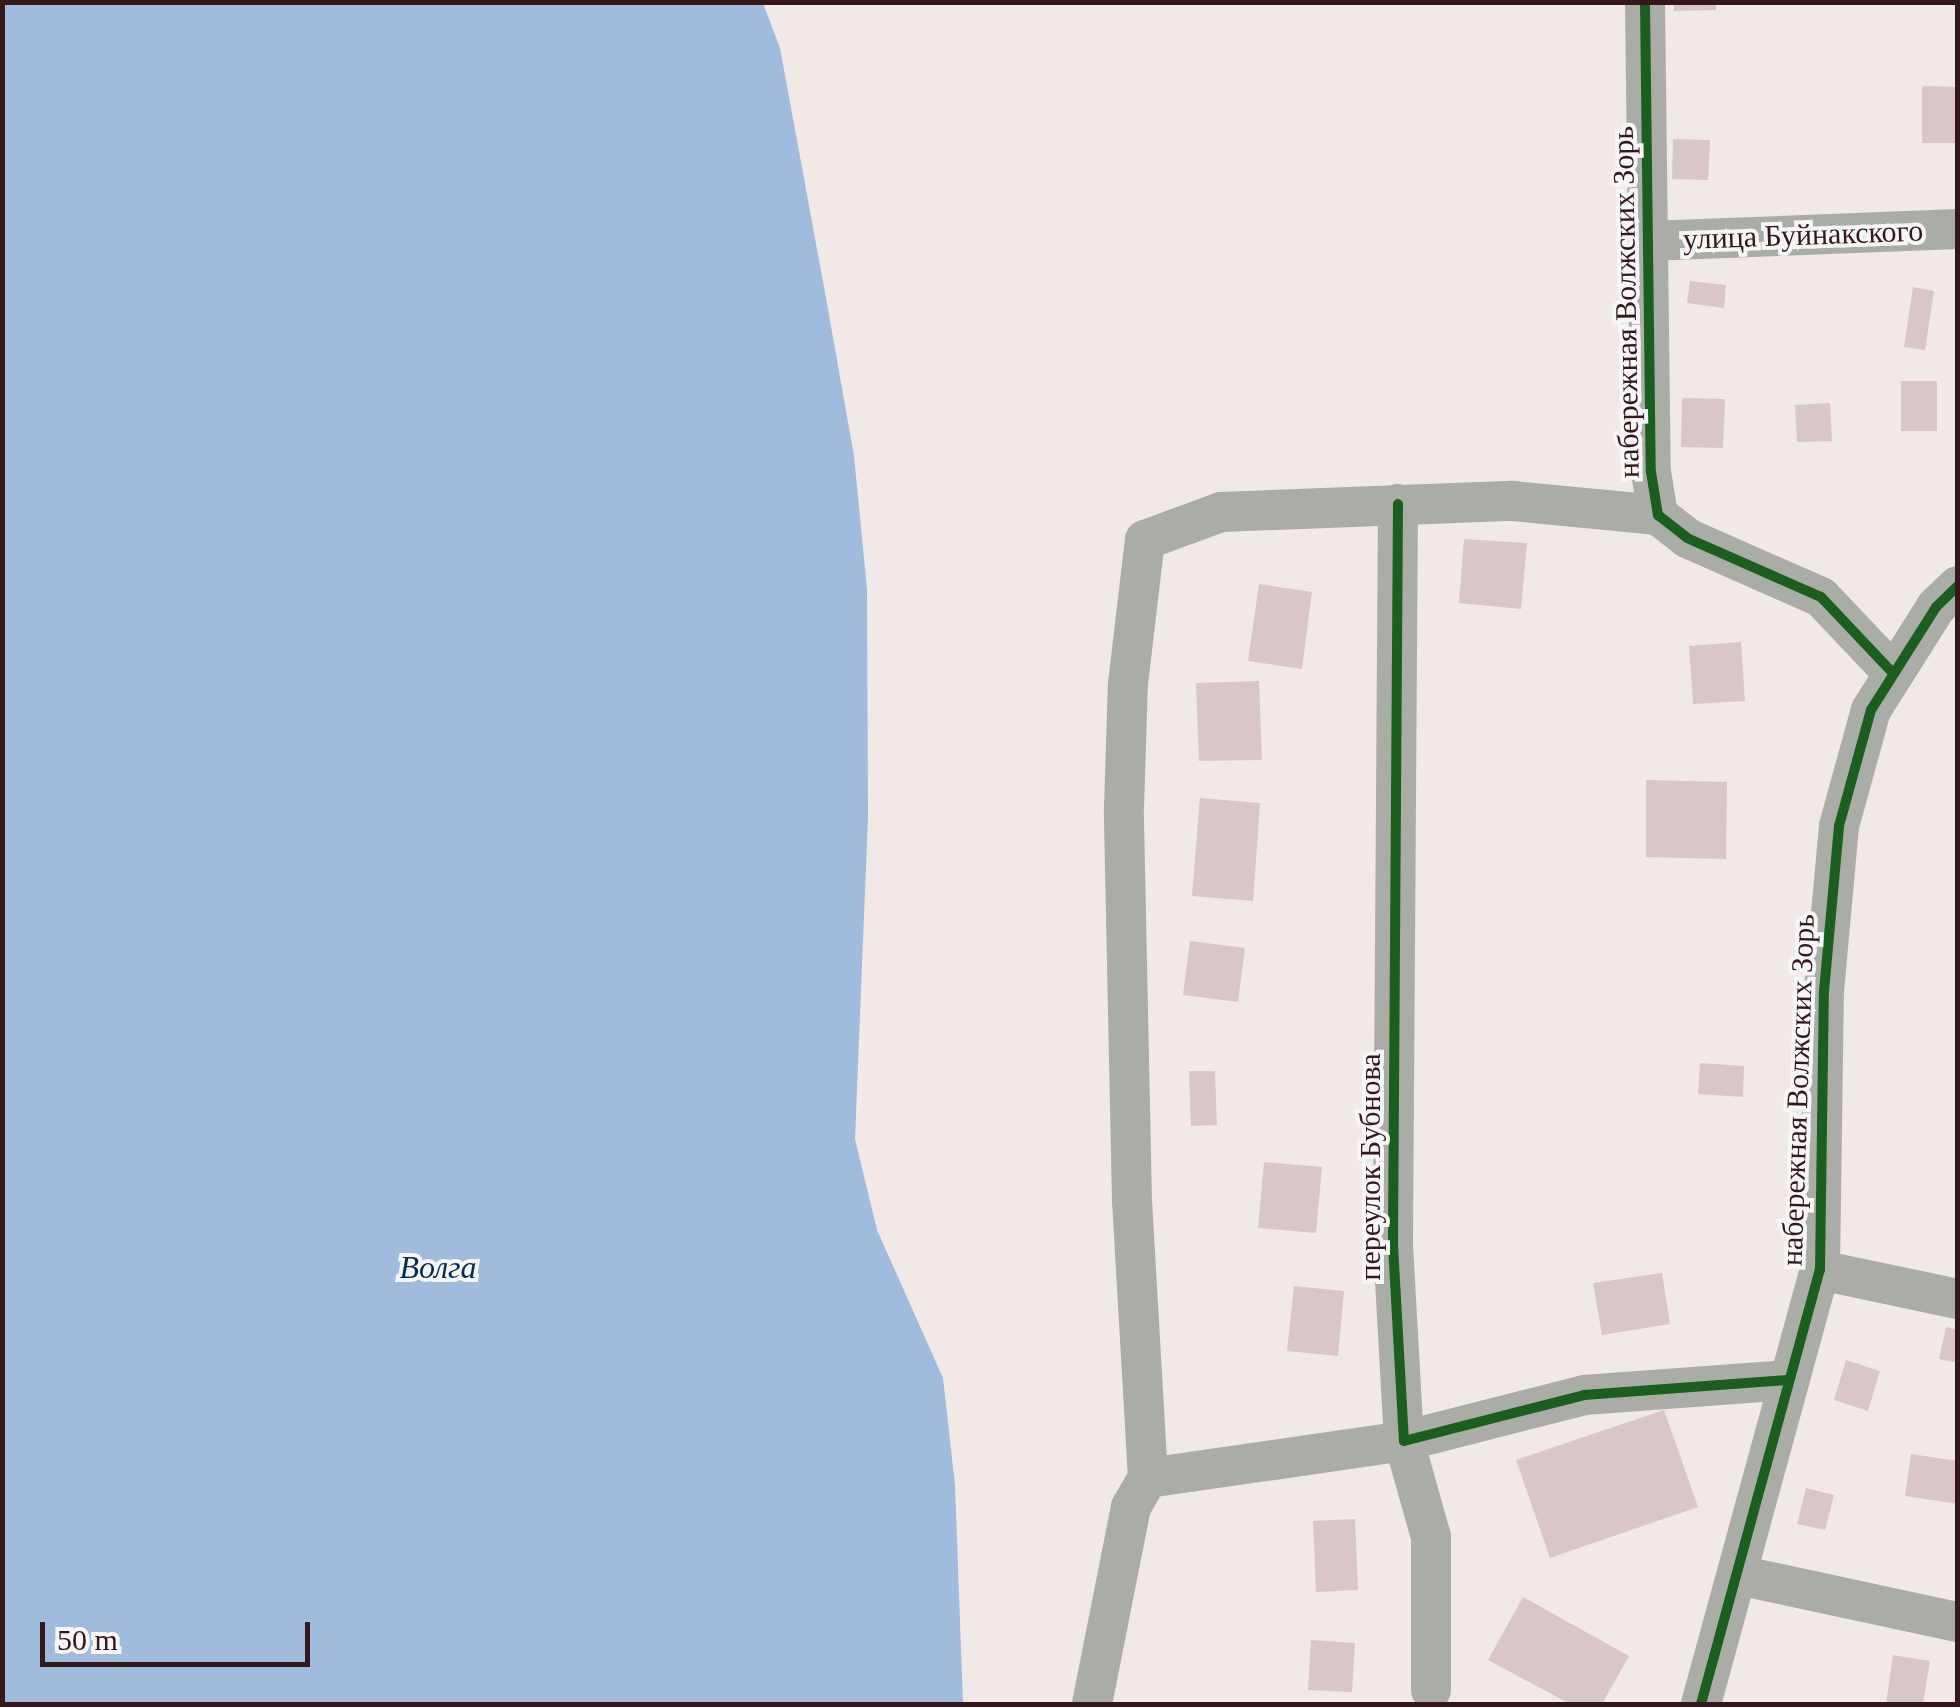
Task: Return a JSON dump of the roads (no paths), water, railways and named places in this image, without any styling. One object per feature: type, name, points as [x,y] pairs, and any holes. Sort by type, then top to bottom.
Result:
[{"type":"street","name":"набережная Волжских Зорь","points":[[1646,2],[1651,472],[1658,515],[1687,538],[1820,596],[1892,672],[1856,753],[1828,904],[1820,1270],[1701,1704]]},
{"type":"street","name":"улица Буйнакского","points":[[1648,241],[1958,229]]},
{"type":"street","points":[[1092,1704],[1131,1507],[1148,1478],[1132,1202],[1124,808],[1128,684],[1145,540],[1221,512],[1512,501],[1658,515]]},
{"type":"street","name":"переулок Бубнова","points":[[1398,504],[1393,1244],[1404,1441],[1431,1537],[1431,1690]]},
{"type":"street","points":[[1892,672],[1958,586]]},
{"type":"street","points":[[1820,1270],[1958,1299]]},
{"type":"street","points":[[1148,1478],[1404,1441],[1584,1395],[1787,1380]]},
{"type":"street","points":[[1738,1576],[1958,1622]]},
{"type":"water","name":"Волга","points":[[3,2],[763,3],[780,48],[826,298],[854,456],[867,589],[868,817],[855,1139],[877,1230],[943,1378],[955,1485],[963,1704],[3,1704]]}]
